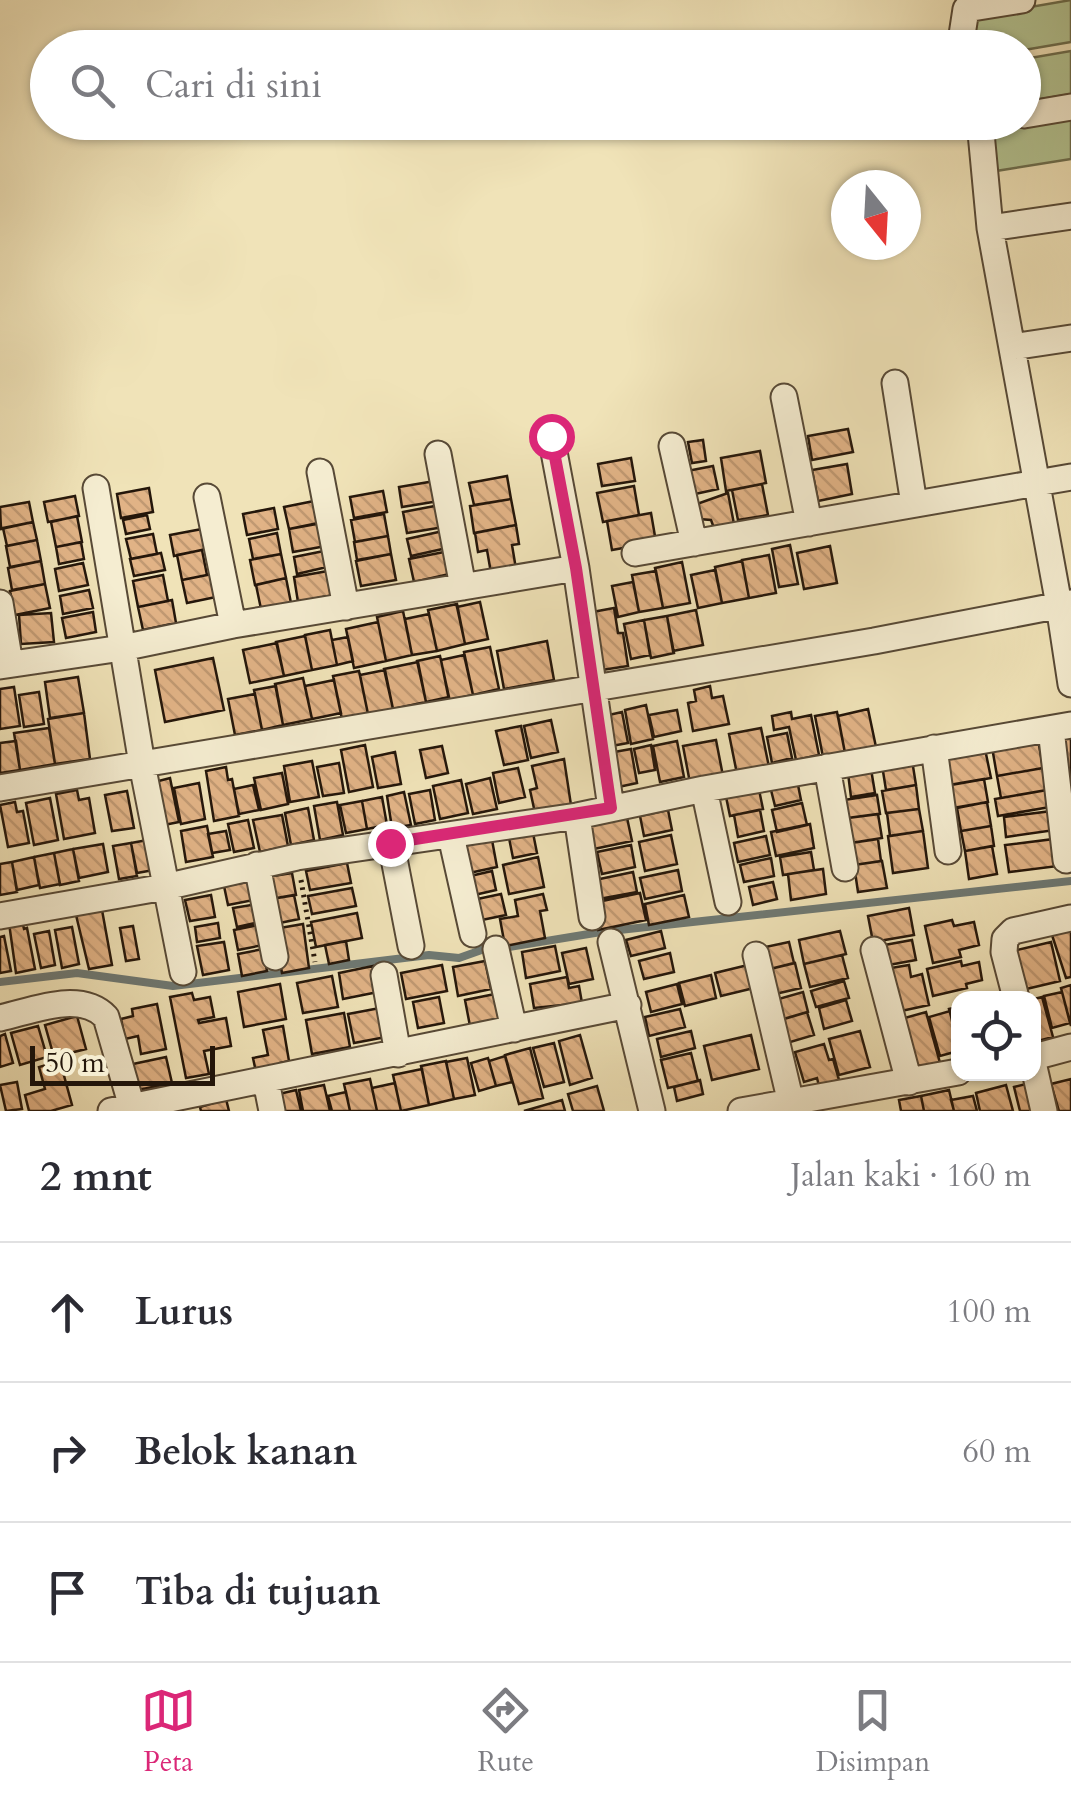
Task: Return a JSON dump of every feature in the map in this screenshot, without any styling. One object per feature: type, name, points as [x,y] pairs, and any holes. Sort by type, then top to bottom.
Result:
[{"type":"street","points":[[963,30],[966,9],[1022,0]]},
{"type":"street","points":[[1041,112],[1071,107]]},
{"type":"street","points":[[982,140],[990,228],[1037,484],[1065,604],[1071,684]]},
{"type":"street","points":[[990,228],[1071,216]]},
{"type":"street","points":[[1012,347],[1071,338]]},
{"type":"street","points":[[894,383],[914,504]]},
{"type":"street","points":[[784,397],[808,523]]},
{"type":"street","points":[[551,436],[576,568],[611,808]]},
{"type":"street","points":[[672,446],[694,542]]},
{"type":"street","points":[[438,454],[463,587]]},
{"type":"street","points":[[320,472],[346,607]]},
{"type":"street","points":[[636,552],[1071,477]]},
{"type":"street","points":[[96,488],[142,764],[183,972]]},
{"type":"street","points":[[206,497],[233,625]]},
{"type":"street","points":[[0,603],[5,665],[576,568]]},
{"type":"street","points":[[0,788],[874,641],[1065,604]]},
{"type":"street","points":[[0,916],[165,887],[297,857],[577,816],[704,788],[1061,727],[1066,860]]},
{"type":"street","points":[[934,748],[948,851]]},
{"type":"street","points":[[827,767],[844,868]]},
{"type":"street","points":[[704,788],[728,902]]},
{"type":"street","points":[[577,816],[592,917]]},
{"type":"street","points":[[451,836],[473,934]]},
{"type":"street","points":[[390,843],[411,946]]},
{"type":"street","points":[[257,865],[275,957]]},
{"type":"street","points":[[1014,991],[1004,952],[1005,939],[1013,931],[1071,918]]},
{"type":"street","points":[[611,942],[652,1111]]},
{"type":"street","points":[[496,949],[514,1029]]},
{"type":"street","points":[[874,950],[910,1082]]},
{"type":"street","points":[[756,955],[792,1103]]},
{"type":"street","points":[[384,976],[398,1054]]},
{"type":"street","points":[[0,1018],[67,1004],[98,1008],[106,1017],[121,1109],[628,1005]]},
{"type":"street","points":[[1041,1055],[1071,1047]]},
{"type":"street","points":[[741,1111],[951,1073]]},
{"type":"street","points":[[266,1081],[272,1111]]},
{"type":"street","points":[[1037,1081],[1044,1111]]},
{"type":"path","points":[[297,857],[315,962]]},
{"type":"green space","points":[[1071,0],[1071,42],[1041,47],[1041,30],[975,30],[973,17]]},
{"type":"green space","points":[[1071,51],[1071,94],[1041,99],[1041,56]]},
{"type":"green space","points":[[1071,115],[1071,159],[996,171],[991,140],[1041,140],[1041,120]]},
{"type":"building","points":[[848,429],[853,452],[812,460],[808,436]]},
{"type":"building","points":[[703,440],[706,461],[692,463],[688,442]]},
{"type":"building","points":[[760,451],[766,483],[726,491],[721,458]]},
{"type":"building","points":[[631,458],[635,481],[602,486],[598,464]]},
{"type":"building","points":[[847,464],[852,494],[818,501],[812,470]]},
{"type":"building","points":[[713,466],[718,489],[686,496],[682,472]]},
{"type":"building","points":[[507,476],[511,499],[474,505],[469,483]]},
{"type":"building","points":[[435,481],[439,501],[402,507],[399,487]]},
{"type":"building","points":[[762,484],[768,515],[738,520],[732,490]]},
{"type":"building","points":[[634,486],[639,515],[603,522],[597,493]]},
{"type":"building","points":[[149,488],[153,512],[121,518],[117,494]]},
{"type":"building","points":[[383,491],[387,512],[354,518],[350,497]]},
{"type":"building","points":[[728,493],[734,524],[714,528],[711,520],[699,519],[694,505]]},
{"type":"building","points":[[75,496],[79,516],[48,522],[44,502]]},
{"type":"building","points":[[324,499],[328,521],[289,529],[284,507]]},
{"type":"building","points":[[511,499],[516,525],[474,533],[470,506]]},
{"type":"building","points":[[29,502],[33,522],[1,529],[0,507]]},
{"type":"building","points":[[440,505],[444,527],[407,533],[403,512]]},
{"type":"building","points":[[274,508],[278,529],[247,535],[243,514]]},
{"type":"building","points":[[651,513],[656,542],[612,550],[607,521]]},
{"type":"building","points":[[384,514],[388,536],[355,542],[351,520]]},
{"type":"building","points":[[147,515],[150,529],[126,534],[123,520]]},
{"type":"building","points":[[77,516],[82,542],[56,547],[51,522]]},
{"type":"building","points":[[33,522],[37,540],[7,546],[3,528]]},
{"type":"building","points":[[322,523],[326,546],[293,552],[289,529]]},
{"type":"building","points":[[516,525],[519,544],[512,545],[516,569],[491,573],[487,550],[478,552],[475,533]]},
{"type":"building","points":[[202,529],[206,549],[174,556],[170,535]]},
{"type":"building","points":[[443,531],[447,548],[411,556],[407,539]]},
{"type":"building","points":[[277,533],[281,554],[253,559],[249,539]]},
{"type":"building","points":[[153,534],[157,554],[131,559],[126,539]]},
{"type":"building","points":[[388,536],[391,554],[357,560],[354,542]]},
{"type":"building","points":[[37,540],[41,561],[10,567],[6,546]]},
{"type":"building","points":[[81,542],[84,559],[59,564],[56,547]]},
{"type":"building","points":[[790,545],[798,584],[779,587],[772,549]]},
{"type":"building","points":[[830,546],[837,583],[804,589],[797,553]]},
{"type":"building","points":[[202,550],[207,575],[182,580],[177,555]]},
{"type":"building","points":[[324,551],[327,567],[297,574],[294,557]]},
{"type":"building","points":[[449,551],[454,573],[414,582],[409,559]]},
{"type":"building","points":[[161,553],[165,570],[134,576],[130,559]]},
{"type":"building","points":[[281,554],[286,578],[255,585],[250,560]]},
{"type":"building","points":[[391,554],[396,580],[361,586],[356,561]]},
{"type":"building","points":[[769,555],[776,593],[749,598],[742,560]]},
{"type":"building","points":[[41,561],[45,584],[12,590],[8,568]]},
{"type":"building","points":[[742,561],[749,598],[722,603],[715,567]]},
{"type":"building","points":[[682,562],[690,603],[663,608],[655,568]]},
{"type":"building","points":[[83,563],[88,585],[59,591],[55,569]]},
{"type":"building","points":[[715,570],[722,603],[698,608],[691,575]]},
{"type":"building","points":[[328,571],[333,595],[298,602],[294,577]]},
{"type":"building","points":[[656,571],[663,608],[639,612],[632,575]]},
{"type":"building","points":[[212,574],[216,597],[187,603],[182,580]]},
{"type":"building","points":[[163,575],[168,601],[138,607],[133,581]]},
{"type":"building","points":[[286,578],[291,603],[261,609],[256,585]]},
{"type":"building","points":[[633,582],[639,612],[618,617],[612,586]]},
{"type":"building","points":[[45,584],[50,608],[15,615],[10,591]]},
{"type":"building","points":[[89,590],[93,608],[63,614],[60,596]]},
{"type":"building","points":[[172,600],[176,623],[143,630],[138,607]]},
{"type":"building","points":[[480,602],[488,639],[465,644],[457,607]]},
{"type":"building","points":[[457,604],[465,644],[437,651],[428,610]]},
{"type":"building","points":[[614,608],[628,666],[595,671],[587,613]]},
{"type":"building","points":[[696,610],[703,645],[673,651],[667,616]]},
{"type":"building","points":[[403,611],[412,655],[386,661],[377,617]]},
{"type":"building","points":[[93,612],[96,632],[66,638],[62,618]]},
{"type":"building","points":[[51,613],[54,642],[21,644],[19,615]]},
{"type":"building","points":[[429,614],[437,651],[412,655],[405,619]]},
{"type":"building","points":[[667,616],[674,653],[651,658],[644,620]]},
{"type":"building","points":[[644,620],[650,655],[631,659],[624,624]]},
{"type":"building","points":[[378,622],[386,661],[354,668],[346,629]]},
{"type":"building","points":[[330,630],[337,665],[312,670],[305,635]]},
{"type":"building","points":[[305,636],[312,670],[284,676],[276,642]]},
{"type":"building","points":[[348,637],[353,661],[337,665],[332,640]]},
{"type":"building","points":[[547,641],[554,680],[504,689],[497,651]]},
{"type":"building","points":[[277,643],[284,676],[250,683],[243,650]]},
{"type":"building","points":[[490,647],[499,689],[473,695],[464,652]]},
{"type":"building","points":[[464,655],[473,695],[449,700],[441,660]]},
{"type":"building","points":[[440,656],[449,697],[426,702],[417,661]]},
{"type":"building","points":[[213,658],[224,710],[165,722],[155,670]]},
{"type":"building","points":[[418,662],[426,702],[393,709],[384,669]]},
{"type":"building","points":[[385,670],[393,709],[368,714],[360,675]]},
{"type":"building","points":[[359,671],[368,714],[342,719],[333,676]]},
{"type":"building","points":[[78,677],[84,713],[50,718],[45,682]]},
{"type":"building","points":[[303,678],[312,719],[283,725],[275,684]]},
{"type":"building","points":[[334,680],[341,713],[312,719],[305,686]]},
{"type":"building","points":[[276,686],[283,725],[262,730],[254,690]]},
{"type":"building","points":[[710,686],[712,698],[723,696],[729,724],[693,731],[688,703],[696,701],[694,690]]},
{"type":"building","points":[[14,687],[20,726],[0,729],[0,689]]},
{"type":"building","points":[[39,692],[44,724],[24,727],[19,695]]},
{"type":"building","points":[[255,694],[262,730],[235,735],[228,699]]},
{"type":"building","points":[[646,705],[653,739],[631,744],[625,710]]},
{"type":"building","points":[[868,709],[876,747],[845,753],[838,716]]},
{"type":"building","points":[[677,710],[681,731],[654,737],[649,715]]},
{"type":"building","points":[[622,712],[628,743],[606,747],[600,717]]},
{"type":"building","points":[[791,712],[792,719],[811,715],[819,755],[796,760],[789,727],[774,730],[772,716]]},
{"type":"building","points":[[837,712],[845,753],[823,757],[815,716]]},
{"type":"building","points":[[84,713],[90,759],[55,764],[48,719]]},
{"type":"building","points":[[551,720],[558,752],[531,758],[524,726]]},
{"type":"building","points":[[521,726],[528,760],[504,765],[496,731]]},
{"type":"building","points":[[49,728],[55,764],[20,770],[14,733]]},
{"type":"building","points":[[761,728],[769,767],[737,774],[729,734]]},
{"type":"building","points":[[1071,730],[1071,801],[1058,731]]},
{"type":"building","points":[[787,733],[792,758],[772,763],[767,737]]},
{"type":"building","points":[[1038,739],[1043,768],[997,776],[992,747]]},
{"type":"building","points":[[716,740],[723,776],[690,783],[683,746]]},
{"type":"building","points":[[16,741],[20,770],[0,773],[0,743]]},
{"type":"building","points":[[677,741],[684,777],[660,782],[653,746]]},
{"type":"building","points":[[365,745],[373,787],[349,792],[341,750]]},
{"type":"building","points":[[651,745],[655,770],[639,773],[634,749]]},
{"type":"building","points":[[442,746],[448,773],[426,778],[420,750]]},
{"type":"building","points":[[631,749],[637,783],[609,789],[603,754]]},
{"type":"building","points":[[985,749],[991,778],[945,786],[940,757]]},
{"type":"building","points":[[395,752],[401,784],[378,788],[372,757]]},
{"type":"building","points":[[564,759],[571,805],[535,813],[530,790],[537,788],[532,766]]},
{"type":"building","points":[[912,760],[916,785],[886,790],[882,765]]},
{"type":"building","points":[[312,761],[319,797],[290,802],[284,766]]},
{"type":"building","points":[[339,763],[344,793],[323,796],[317,767]]},
{"type":"building","points":[[226,767],[239,816],[214,821],[206,771]]},
{"type":"building","points":[[518,768],[525,797],[499,803],[493,773]]},
{"type":"building","points":[[1043,768],[1047,790],[1001,798],[997,776]]},
{"type":"building","points":[[871,769],[875,793],[851,797],[848,773]]},
{"type":"building","points":[[282,773],[288,804],[261,810],[254,778]]},
{"type":"building","points":[[170,778],[179,822],[159,826],[151,783]]},
{"type":"building","points":[[490,778],[497,809],[473,814],[466,784]]},
{"type":"building","points":[[984,779],[988,802],[953,808],[949,785]]},
{"type":"building","points":[[461,780],[468,813],[440,819],[433,786]]},
{"type":"building","points":[[797,780],[801,800],[775,806],[770,786]]},
{"type":"building","points":[[199,783],[205,819],[181,824],[174,788]]},
{"type":"building","points":[[253,785],[259,810],[239,814],[234,789]]},
{"type":"building","points":[[758,785],[763,809],[730,816],[725,792]]},
{"type":"building","points":[[916,785],[919,809],[886,813],[882,791]]},
{"type":"building","points":[[77,790],[79,800],[89,798],[95,833],[64,839],[56,794]]},
{"type":"building","points":[[430,790],[435,820],[415,824],[409,794]]},
{"type":"building","points":[[1047,790],[1050,807],[998,816],[995,799]]},
{"type":"building","points":[[127,791],[134,828],[112,831],[105,795]]},
{"type":"building","points":[[404,792],[411,825],[392,828],[387,796]]},
{"type":"building","points":[[877,795],[880,814],[847,818],[844,800]]},
{"type":"building","points":[[382,797],[387,825],[367,829],[362,801]]},
{"type":"building","points":[[50,798],[58,840],[34,845],[26,803]]},
{"type":"building","points":[[362,801],[367,829],[346,833],[340,805]]},
{"type":"building","points":[[15,802],[17,812],[23,811],[29,843],[8,847],[0,805]]},
{"type":"building","points":[[337,802],[343,835],[320,840],[314,806]]},
{"type":"building","points":[[987,802],[991,826],[961,831],[957,808]]},
{"type":"building","points":[[802,803],[807,825],[777,832],[772,810]]},
{"type":"building","points":[[308,808],[314,840],[291,845],[285,813]]},
{"type":"building","points":[[919,809],[923,831],[890,836],[887,813]]},
{"type":"building","points":[[668,810],[672,830],[644,836],[640,816]]},
{"type":"building","points":[[760,810],[764,831],[738,837],[734,815]]},
{"type":"building","points":[[1052,811],[1055,830],[1006,837],[1004,817]]},
{"type":"building","points":[[626,813],[632,841],[589,850],[583,822]]},
{"type":"building","points":[[878,814],[882,838],[851,843],[847,818]]},
{"type":"building","points":[[282,815],[288,846],[260,852],[253,820]]},
{"type":"building","points":[[248,820],[254,848],[234,852],[228,824]]},
{"type":"building","points":[[810,824],[814,848],[776,856],[771,832]]},
{"type":"building","points":[[207,826],[213,857],[186,862],[181,831]]},
{"type":"building","points":[[991,826],[994,846],[965,851],[961,831]]},
{"type":"building","points":[[532,828],[537,853],[513,858],[508,833]]},
{"type":"building","points":[[226,831],[230,850],[212,853],[208,834]]},
{"type":"building","points":[[923,831],[928,868],[893,873],[888,836]]},
{"type":"building","points":[[671,835],[677,864],[645,871],[639,842]]},
{"type":"building","points":[[766,836],[770,855],[738,862],[734,843]]},
{"type":"building","points":[[153,839],[159,869],[137,873],[131,843]]},
{"type":"building","points":[[878,839],[881,861],[854,865],[851,843]]},
{"type":"building","points":[[1054,839],[1058,866],[1009,872],[1005,845]]},
{"type":"building","points":[[492,840],[497,867],[460,875],[455,848]]},
{"type":"building","points":[[131,843],[137,876],[119,879],[113,846]]},
{"type":"building","points":[[103,844],[108,872],[79,878],[73,849]]},
{"type":"building","points":[[631,845],[635,867],[602,874],[597,852]]},
{"type":"building","points":[[992,846],[997,874],[969,879],[965,851]]},
{"type":"building","points":[[73,849],[79,881],[60,885],[54,853]]},
{"type":"building","points":[[811,852],[814,870],[783,875],[780,857]]},
{"type":"building","points":[[54,853],[60,884],[40,888],[34,857]]},
{"type":"building","points":[[34,857],[39,885],[17,890],[12,862]]},
{"type":"building","points":[[538,857],[544,887],[509,894],[503,865]]},
{"type":"building","points":[[771,858],[774,876],[744,882],[740,865]]},
{"type":"building","points":[[882,861],[887,888],[858,892],[854,865]]},
{"type":"building","points":[[12,862],[17,892],[0,895],[0,864]]},
{"type":"building","points":[[347,863],[351,883],[310,890],[306,871]]},
{"type":"building","points":[[823,869],[826,894],[791,900],[788,874]]},
{"type":"building","points":[[678,870],[682,891],[645,899],[640,878]]},
{"type":"building","points":[[492,871],[496,890],[470,896],[466,877]]},
{"type":"building","points":[[633,872],[637,892],[599,899],[595,880]]},
{"type":"building","points":[[292,873],[296,895],[265,900],[261,878]]},
{"type":"building","points":[[254,881],[258,899],[228,905],[224,886]]},
{"type":"building","points":[[773,882],[777,899],[753,905],[749,887]]},
{"type":"building","points":[[352,888],[356,906],[312,914],[308,896]]},
{"type":"building","points":[[640,893],[646,920],[598,930],[593,903]]},
{"type":"building","points":[[501,894],[506,915],[472,922],[468,901]]},
{"type":"building","points":[[543,894],[547,910],[540,911],[545,938],[505,946],[500,919],[518,916],[515,900]]},
{"type":"building","points":[[211,895],[215,917],[190,921],[185,900]]},
{"type":"building","points":[[294,895],[299,919],[270,925],[265,900]]},
{"type":"building","points":[[684,895],[689,917],[649,925],[645,904]]},
{"type":"building","points":[[257,904],[260,922],[237,927],[233,908]]},
{"type":"building","points":[[909,908],[914,935],[873,942],[868,916]]},
{"type":"building","points":[[102,910],[112,965],[89,969],[76,915]]},
{"type":"building","points":[[357,913],[362,938],[316,947],[311,922]]},
{"type":"building","points":[[952,920],[954,926],[974,922],[979,945],[959,950],[961,957],[933,963],[925,926]]},
{"type":"building","points":[[22,921],[35,969],[16,973],[9,923]]},
{"type":"building","points":[[218,923],[220,938],[197,942],[195,927]]},
{"type":"building","points":[[303,924],[309,968],[282,973],[274,929]]},
{"type":"building","points":[[259,925],[263,945],[238,950],[234,930]]},
{"type":"building","points":[[133,926],[139,959],[126,961],[120,928]]},
{"type":"building","points":[[72,927],[79,964],[62,968],[55,930]]},
{"type":"building","points":[[1071,930],[1071,977],[1066,978],[1052,935]]},
{"type":"building","points":[[49,931],[55,965],[41,968],[34,934]]},
{"type":"building","points":[[661,931],[665,948],[631,956],[626,940]]},
{"type":"building","points":[[840,931],[846,954],[804,964],[799,940]]},
{"type":"building","points":[[4,936],[11,971],[0,973],[0,937]]},
{"type":"building","points":[[912,940],[916,960],[883,966],[879,946]]},
{"type":"building","points":[[346,941],[349,960],[329,964],[325,945]]},
{"type":"building","points":[[224,942],[229,970],[203,975],[197,946]]},
{"type":"building","points":[[789,942],[794,963],[766,970],[761,948]]},
{"type":"building","points":[[1051,942],[1060,981],[1018,991],[1009,952]]},
{"type":"building","points":[[555,946],[560,971],[526,978],[522,952]]},
{"type":"building","points":[[586,948],[593,979],[569,984],[562,953]]},
{"type":"building","points":[[263,949],[267,971],[242,976],[238,954]]},
{"type":"building","points":[[670,953],[674,972],[644,979],[639,961]]},
{"type":"building","points":[[842,955],[848,978],[810,987],[804,964]]},
{"type":"building","points":[[485,961],[491,989],[458,996],[453,967]]},
{"type":"building","points":[[961,961],[962,966],[979,962],[982,980],[933,996],[927,969]]},
{"type":"building","points":[[795,963],[801,988],[771,995],[766,970]]},
{"type":"building","points":[[752,964],[758,987],[721,996],[715,973]]},
{"type":"building","points":[[442,965],[447,991],[406,999],[401,973]]},
{"type":"building","points":[[909,965],[911,977],[922,974],[929,1005],[892,1013],[891,968]]},
{"type":"building","points":[[373,966],[378,992],[343,999],[339,973]]},
{"type":"building","points":[[711,975],[716,998],[685,1006],[679,983]]},
{"type":"building","points":[[332,976],[338,1007],[303,1013],[297,983]]},
{"type":"building","points":[[567,977],[569,988],[579,986],[582,1003],[534,1008],[530,984]]},
{"type":"building","points":[[844,981],[849,998],[816,1007],[811,991]]},
{"type":"building","points":[[280,984],[286,1019],[244,1027],[238,992]]},
{"type":"building","points":[[677,984],[682,1004],[651,1012],[646,992]]},
{"type":"building","points":[[1071,985],[1071,1026],[1061,988]]},
{"type":"building","points":[[803,992],[808,1012],[774,1022],[768,1002]]},
{"type":"building","points":[[1062,992],[1070,1023],[1052,1028],[1044,996]]},
{"type":"building","points":[[192,993],[194,1000],[210,997],[214,1017],[198,1020],[199,1023],[226,1018],[231,1046],[204,1051],[209,1074],[186,1078],[170,997]]},
{"type":"building","points":[[495,994],[500,1020],[470,1026],[465,1000]]},
{"type":"building","points":[[439,997],[444,1023],[418,1028],[413,1002]]},
{"type":"building","points":[[1041,997],[1053,1037],[1041,1040]]},
{"type":"building","points":[[846,1000],[852,1021],[824,1029],[819,1008]]},
{"type":"building","points":[[157,1004],[166,1049],[141,1054],[138,1036],[125,1039],[121,1019],[133,1016],[132,1009]]},
{"type":"building","points":[[380,1008],[386,1037],[354,1043],[348,1014]]},
{"type":"building","points":[[680,1009],[685,1027],[649,1036],[645,1017]]},
{"type":"building","points":[[950,1011],[951,1053],[940,1056],[929,1017]]},
{"type":"building","points":[[807,1012],[814,1035],[787,1043],[780,1020]]},
{"type":"building","points":[[926,1012],[940,1063],[908,1072],[894,1021]]},
{"type":"building","points":[[344,1013],[350,1047],[312,1054],[306,1020]]},
{"type":"building","points":[[77,1016],[86,1049],[54,1057],[45,1025]]},
{"type":"building","points":[[38,1026],[47,1057],[20,1065],[11,1033]]},
{"type":"building","points":[[283,1026],[289,1061],[280,1063],[281,1072],[257,1077],[253,1058],[268,1055],[263,1030]]},
{"type":"building","points":[[691,1031],[695,1048],[661,1057],[657,1039]]},
{"type":"building","points":[[860,1031],[870,1067],[839,1075],[829,1039]]},
{"type":"building","points":[[5,1034],[13,1063],[0,1067],[0,1036]]},
{"type":"building","points":[[580,1035],[592,1078],[570,1085],[559,1041]]},
{"type":"building","points":[[751,1035],[759,1069],[712,1080],[704,1046]]},
{"type":"building","points":[[554,1043],[564,1082],[544,1087],[533,1048]]},
{"type":"building","points":[[824,1044],[839,1080],[819,1086],[817,1078],[804,1082],[795,1052]]},
{"type":"building","points":[[530,1048],[543,1098],[519,1104],[505,1055]]},
{"type":"building","points":[[691,1053],[698,1081],[668,1088],[661,1060]]},
{"type":"building","points":[[505,1056],[512,1082],[496,1086],[489,1061]]},
{"type":"building","points":[[166,1057],[172,1083],[138,1090],[133,1064]]},
{"type":"building","points":[[467,1058],[475,1095],[454,1099],[446,1062]]},
{"type":"building","points":[[488,1058],[496,1086],[479,1091],[471,1063]]},
{"type":"building","points":[[60,1061],[72,1105],[51,1111],[29,1111],[25,1095],[45,1089],[39,1067]]},
{"type":"building","points":[[446,1061],[454,1099],[429,1105],[421,1066]]},
{"type":"building","points":[[422,1069],[429,1105],[401,1111],[393,1075]]},
{"type":"building","points":[[370,1079],[377,1111],[350,1111],[344,1084]]},
{"type":"building","points":[[1071,1079],[1071,1111],[1059,1111],[1051,1084]]},
{"type":"building","points":[[700,1080],[703,1094],[677,1101],[674,1087]]},
{"type":"building","points":[[17,1082],[22,1109],[6,1111],[0,1085]]},
{"type":"building","points":[[1034,1082],[1041,1111],[1020,1111],[1014,1087]]},
{"type":"building","points":[[395,1083],[401,1111],[377,1111],[372,1088]]},
{"type":"building","points":[[324,1085],[330,1111],[303,1111],[299,1090]]},
{"type":"building","points":[[1006,1085],[1013,1111],[980,1111],[976,1093]]},
{"type":"building","points":[[597,1086],[604,1111],[573,1111],[568,1094]]},
{"type":"building","points":[[296,1090],[301,1111],[279,1111],[279,1094]]},
{"type":"building","points":[[949,1090],[954,1111],[924,1111],[921,1096]]},
{"type":"building","points":[[346,1092],[350,1111],[332,1111],[328,1096]]},
{"type":"building","points":[[921,1096],[924,1111],[901,1111],[899,1100]]},
{"type":"building","points":[[973,1096],[977,1111],[954,1111],[951,1100]]},
{"type":"building","points":[[226,1099],[229,1111],[201,1111],[200,1107]]},
{"type":"building","points":[[562,1100],[565,1111],[524,1111]]},
{"type":"waterway","points":[[503,948],[601,932],[1071,881]]},
{"type":"waterway","points":[[0,982],[77,973],[173,986],[429,955],[459,958],[490,947]]},
{"type":"route","points":[[390,843],[611,808],[576,568],[551,436]]}]
